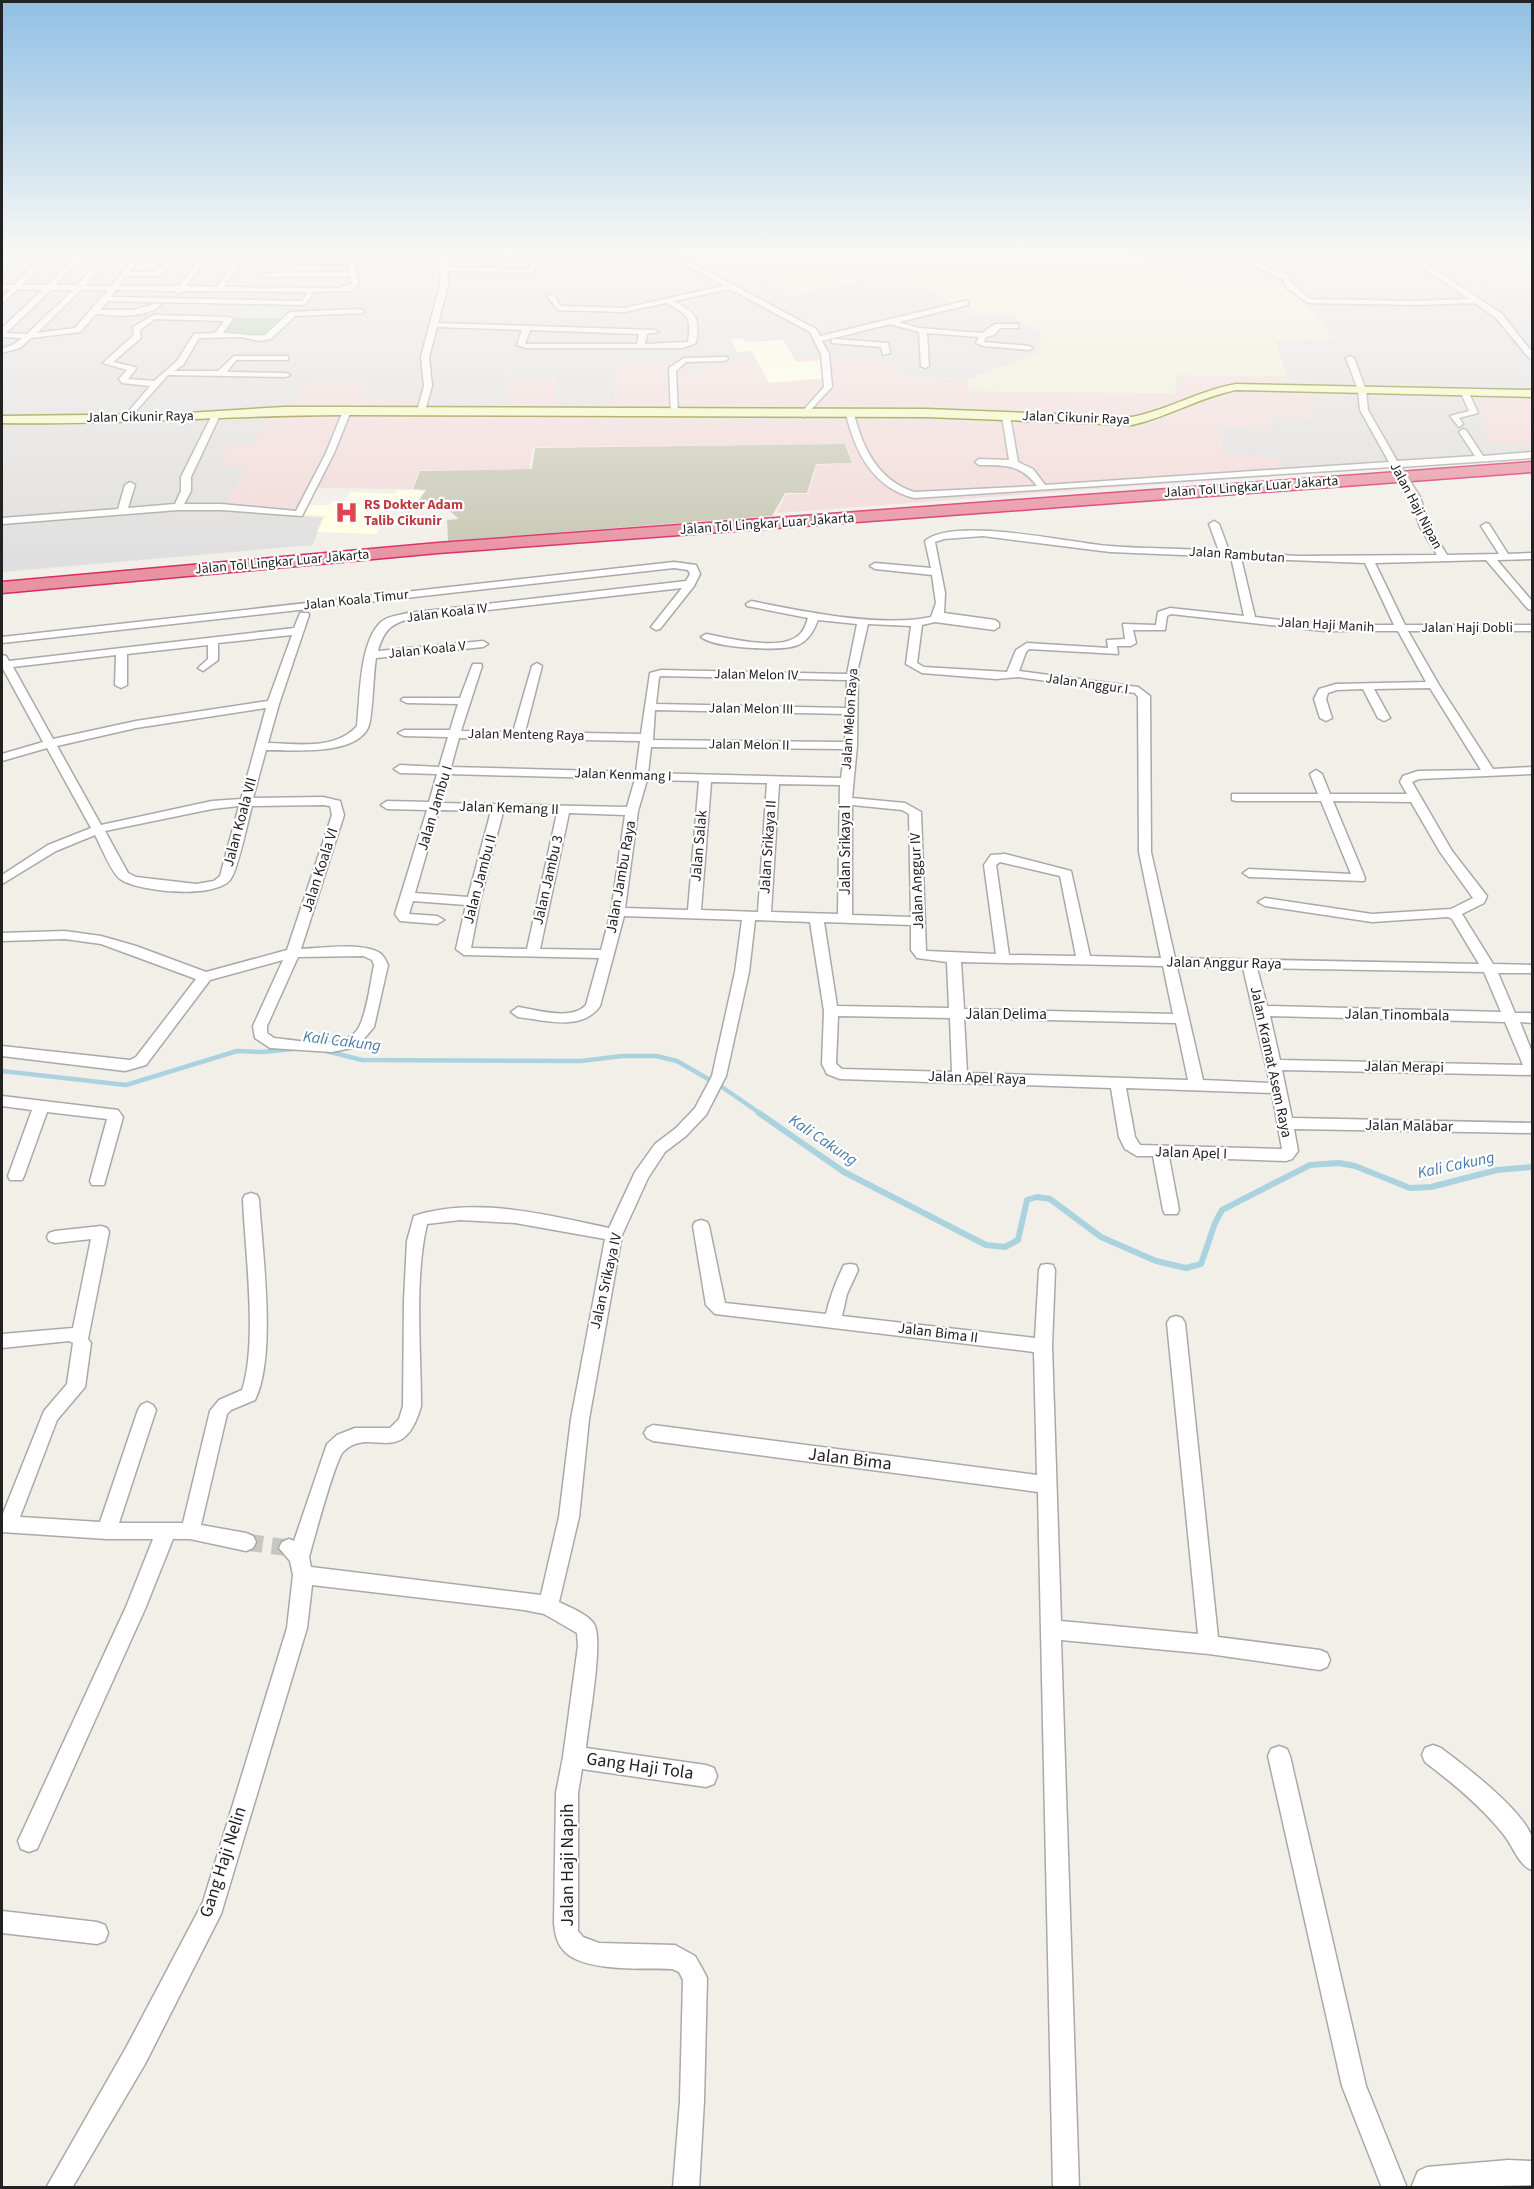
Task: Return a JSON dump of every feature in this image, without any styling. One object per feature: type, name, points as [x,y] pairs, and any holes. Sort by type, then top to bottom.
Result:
[{"type":"highway","name":"Jalan Tol Lingkar Luar Jakarta","points":[[2,588],[438,548],[1533,467]]},
{"type":"highway","name":"Jalan Tol Lingkar Luar Jakarta","points":[[2,599],[356,565],[1533,481]]},
{"type":"street","points":[[115,356],[107,363],[132,369],[123,379],[125,381],[156,384]]},
{"type":"street","points":[[127,418],[166,373],[180,363],[184,356]]},
{"type":"street","points":[[421,411],[428,386],[425,356]]},
{"type":"street","points":[[804,414],[828,387],[825,356]]},
{"type":"street","points":[[924,356],[925,366]]},
{"type":"street","points":[[221,373],[230,360],[237,357],[285,358]]},
{"type":"street","points":[[674,413],[672,370],[684,360],[724,358]]},
{"type":"street","name":"Jalan Haji Nipan","points":[[1350,358],[1362,390],[1364,410],[1416,500],[1425,526],[1443,557]]},
{"type":"street","points":[[166,373],[286,375]]},
{"type":"street","name":"Jalan Cikunir Raya","points":[[2,420],[216,416],[284,411],[804,414],[883,412],[1132,420],[1154,416],[1230,388],[1533,393]]},
{"type":"street","points":[[1464,391],[1474,412],[1454,416],[1480,459]]},
{"type":"street","points":[[2,520],[178,507],[221,507],[299,514],[330,453],[347,411]]},
{"type":"street","points":[[850,414],[862,457],[868,466],[907,494],[952,494],[1396,467],[1533,455]]},
{"type":"street","points":[[178,507],[186,492],[186,477],[216,416]]},
{"type":"street","points":[[1006,416],[1014,464]]},
{"type":"street","points":[[980,462],[1014,464],[1031,470],[1043,488]]},
{"type":"street","points":[[122,512],[130,485]]},
{"type":"street","points":[[1214,524],[1230,554],[1250,619]]},
{"type":"street","points":[[1486,526],[1505,556]]},
{"type":"street","name":"Jalan Rambutan","points":[[937,572],[930,541],[942,536],[988,533],[1110,549],[1369,560],[1533,556]]},
{"type":"street","points":[[1488,556],[1533,607]]},
{"type":"street","points":[[1369,560],[1381,590],[1433,685],[1489,772]]},
{"type":"street","name":"Jalan Koala Timur","points":[[2,640],[684,565],[692,567],[695,574],[690,584]]},
{"type":"street","points":[[751,604],[814,616],[863,621],[917,623],[937,617],[937,572],[875,566]]},
{"type":"street","points":[[510,583],[519,608]]},
{"type":"street","points":[[656,627],[690,584]]},
{"type":"street","name":"Jalan Koala IV","points":[[261,747],[330,745],[345,743],[357,736],[363,727],[371,655],[383,626],[392,620],[519,608],[690,584]]},
{"type":"street","name":"Jalan Haji Manih","points":[[1012,674],[1023,648],[1034,646],[1114,652],[1111,642],[1131,643],[1127,626],[1161,628],[1162,614],[1165,611],[1198,612],[1324,628],[1402,628]]},
{"type":"street","name":"Jalan Koala VII","points":[[99,830],[127,878],[194,888],[208,888],[222,884],[226,877],[273,704],[304,615]]},
{"type":"street","points":[[706,637],[745,644],[791,644],[802,639],[814,616]]},
{"type":"street","name":"Jalan Melon Raya","points":[[846,782],[850,746],[852,677],[863,621]]},
{"type":"street","name":"Jalan Anggur I","points":[[917,623],[911,664],[922,670],[996,676],[1012,674],[1137,690],[1144,696],[1145,852],[1196,1084]]},
{"type":"street","name":"Jalan Haji Dobli","points":[[1402,628],[1533,628]]},
{"type":"street","points":[[99,830],[4,662],[298,631]]},
{"type":"street","points":[[203,668],[213,660],[213,640]]},
{"type":"street","name":"Jalan Koala V","points":[[371,655],[483,644]]},
{"type":"street","points":[[121,685],[122,651]]},
{"type":"street","name":"Jalan Jambu I","points":[[437,920],[405,918],[402,914],[446,771],[464,701],[477,666]]},
{"type":"street","points":[[518,735],[537,666]]},
{"type":"street","name":"Jalan Melon IV","points":[[661,673],[852,677]]},
{"type":"street","name":"Jalan Jambu Raya","points":[[518,1012],[579,1017],[589,1012],[593,1006],[618,912],[632,811],[642,775],[654,675],[661,673]]},
{"type":"street","points":[[1326,718],[1320,699],[1323,691],[1336,687],[1433,685]]},
{"type":"street","points":[[1367,686],[1384,718]]},
{"type":"street","points":[[407,700],[464,701]]},
{"type":"street","points":[[2,758],[48,743],[165,718],[273,704]]},
{"type":"street","name":"Jalan Melon III","points":[[651,707],[850,711]]},
{"type":"street","name":"Jalan Menteng Raya","points":[[404,733],[647,740]]},
{"type":"street","name":"Jalan Melon II","points":[[647,740],[850,746]]},
{"type":"street","name":"Jalan Kenmang I","points":[[400,770],[846,782]]},
{"type":"street","points":[[1264,902],[1372,918],[1452,914],[1479,900],[1480,896],[1446,852],[1406,782],[1412,776],[1533,770]]},
{"type":"street","points":[[1249,873],[1359,878],[1360,875],[1324,797],[1316,774]]},
{"type":"street","name":"Jalan Salak","points":[[694,914],[705,777]]},
{"type":"street","name":"Jalan Srikaya II","points":[[764,915],[773,780]]},
{"type":"street","name":"Jalan Srikaya I","points":[[845,918],[846,782]]},
{"type":"street","points":[[1236,797],[1414,798]]},
{"type":"street","name":"Jalan Koala VI","points":[[245,802],[306,800],[336,804],[338,815],[292,953]]},
{"type":"street","name":"Jalan Anggur IV","points":[[845,801],[906,807],[915,812],[918,950]]},
{"type":"street","points":[[2,880],[52,848],[99,830],[182,810],[245,802]]},
{"type":"street","name":"Jalan Kemang II","points":[[387,805],[632,811]]},
{"type":"street","name":"Jalan Jambu II","points":[[498,808],[473,901],[463,950],[469,952],[532,951]]},
{"type":"street","name":"Jalan Jambu 3","points":[[532,951],[564,809]]},
{"type":"street","points":[[1003,958],[990,865],[996,858],[1005,858],[1066,874],[1084,960]]},
{"type":"street","points":[[408,897],[473,901]]},
{"type":"street","points":[[618,912],[919,921]]},
{"type":"street","points":[[1452,914],[1457,916],[1490,968],[1533,1069]]},
{"type":"street","name":"Jalan Srikaya IV","points":[[548,1606],[568,1517],[580,1419],[614,1234],[641,1176],[660,1148],[681,1132],[709,1099],[719,1076],[742,972],[749,915]]},
{"type":"street","name":"Jalan Apel Raya","points":[[816,917],[831,1011],[829,1064],[832,1070],[840,1074],[1278,1088]]},
{"type":"street","points":[[2,937],[59,935],[86,937],[120,945],[205,977],[292,953],[364,952],[377,957],[381,965],[367,1027],[352,1044],[332,1047],[270,1044],[261,1035],[260,1026],[292,953]]},
{"type":"street","name":"Jalan Anggur Raya","points":[[918,950],[922,956],[954,958],[1533,969]]},
{"type":"street","points":[[532,951],[606,954]]},
{"type":"street","points":[[954,958],[960,1078]]},
{"type":"street","name":"Jalan Kramat Asem Raya","points":[[1249,964],[1275,1065],[1286,1123],[1290,1151],[1281,1156]]},
{"type":"street","points":[[2,1051],[124,1066],[133,1065],[141,1061],[205,977]]},
{"type":"street","name":"Jalan Delima","points":[[831,1011],[1182,1019]]},
{"type":"street","name":"Jalan Tinombala","points":[[1262,1011],[1533,1018]]},
{"type":"street","name":"Jalan Merapi","points":[[1275,1065],[1533,1069]]},
{"type":"street","name":"Jalan Apel I","points":[[1117,1082],[1130,1145],[1137,1150],[1281,1156]]},
{"type":"street","points":[[2,1101],[113,1114],[115,1117],[98,1181]]},
{"type":"street","points":[[16,1176],[41,1106]]},
{"type":"street","name":"Jalan Malabar","points":[[1286,1123],[1533,1128]]},
{"type":"street","points":[[1160,1152],[1171,1210]]},
{"type":"street","points":[[190,1531],[219,1411],[249,1395],[255,1379],[258,1339],[251,1199]]},
{"type":"street","name":"Gang Haji Nelin","points":[[58,2187],[136,2055],[213,1906],[297,1628],[297,1560],[333,1450],[340,1440],[350,1436],[393,1434],[402,1431],[410,1422],[412,1300],[415,1241],[420,1220],[448,1215],[497,1216],[556,1223],[614,1234]]},
{"type":"street","name":"Jalan Bima II","points":[[701,1226],[715,1305],[730,1312],[833,1320],[1043,1346]]},
{"type":"street","points":[[56,1237],[101,1232],[81,1338],[76,1387],[50,1416],[5,1524],[107,1531],[190,1531],[246,1542]]},
{"type":"street","points":[[833,1320],[839,1294],[850,1270]]},
{"type":"street","points":[[1047,1270],[1043,1346],[1066,2187]]},
{"type":"street","points":[[1176,1323],[1209,1645]]},
{"type":"street","points":[[2,1341],[69,1334],[81,1338]]},
{"type":"street","points":[[107,1531],[147,1410]]},
{"type":"street","name":"Jalan Bima","points":[[653,1433],[1048,1485]]},
{"type":"street","points":[[29,1841],[135,1609],[166,1532]]},
{"type":"street","points":[[297,1560],[548,1606]]},
{"type":"street","name":"Jalan Haji Napih","points":[[548,1606],[586,1628],[588,1646],[567,1793],[565,1923],[567,1936],[575,1946],[599,1955],[675,1957],[687,1964],[695,1978],[692,2101],[686,2187]]},
{"type":"street","points":[[1052,1630],[1209,1645],[1320,1659]]},
{"type":"street","points":[[1433,1755],[1472,1785],[1505,1817],[1524,1840],[1533,1859]]},
{"type":"street","name":"Gang Haji Tola","points":[[574,1756],[706,1776]]},
{"type":"street","points":[[1279,1756],[1354,2086],[1395,2187]]},
{"type":"street","points":[[2,1922],[98,1933]]},
{"type":"street","points":[[1423,2187],[1427,2180],[1533,2173]]},
{"type":"shaded area","points":[[2,356],[782,356],[710,362],[709,370],[667,373],[667,362],[617,364],[614,405],[553,409],[555,379],[511,380],[504,409],[422,409],[425,398],[359,399],[369,382],[289,412],[255,444],[219,465],[248,466],[223,507],[322,518],[313,545],[2,572]]},
{"type":"shaded area","points":[[755,356],[793,356],[796,362],[824,360],[826,378],[769,383]]},
{"type":"shaded area","points":[[782,356],[868,356],[866,360],[894,362],[898,377],[968,379],[970,391],[1175,393],[1176,375],[1287,376],[1290,385],[1303,386],[1316,420],[1273,417],[1273,430],[1221,426],[1222,452],[1282,459],[1285,475],[777,513],[786,494],[808,494],[817,465],[853,463],[846,444],[533,447],[529,469],[419,470],[412,489],[309,488],[296,514],[223,507],[248,466],[218,466],[229,445],[255,444],[267,412],[289,412],[306,383],[370,382],[360,399],[426,398],[422,409],[504,409],[510,380],[556,379],[554,409],[614,405],[617,363],[667,362],[668,373],[709,370],[710,362]]},
{"type":"shaded area","points":[[867,356],[1030,356],[968,379],[897,377],[865,360]]},
{"type":"shaded area","points":[[1030,356],[1280,356],[1287,376],[1177,375],[1175,393],[969,391],[968,379]]},
{"type":"shaded area","points":[[1280,356],[1532,356],[1532,390],[1471,389],[1491,423],[1479,422],[1489,444],[1532,445],[1532,458],[1285,475],[1281,459],[1222,452],[1221,426],[1273,430],[1272,417],[1290,385]]},
{"type":"shaded area","points":[[1471,389],[1532,390],[1532,445],[1489,444],[1478,422],[1490,422]]},
{"type":"shaded area","points":[[845,444],[852,463],[816,464],[807,493],[785,493],[772,516],[448,541],[447,520],[459,519],[444,506],[416,505],[426,490],[413,489],[420,471],[532,469],[535,448]]},
{"type":"shaded area","name":"RS Dokter Adam Talib Cikunir","points":[[397,490],[424,491],[410,511],[389,510],[377,534],[317,532],[325,516],[303,515],[308,505],[330,505],[332,501],[344,501],[351,492],[395,494]]},
{"type":"waterway","name":"Kali Cakung","points":[[2,1071],[126,1085],[237,1051],[263,1052],[293,1049]]},
{"type":"waterway","name":"Kali Cakung","points":[[326,1051],[362,1060],[581,1061],[622,1056],[656,1056],[677,1061],[722,1087],[761,1114]]},
{"type":"waterway","name":"Kali Cakung","points":[[759,1113],[844,1172],[986,1245],[1005,1247],[1018,1240],[1027,1200],[1037,1197],[1050,1199],[1101,1237],[1156,1261],[1186,1268],[1201,1264],[1215,1223],[1222,1210],[1310,1165],[1339,1163],[1355,1166],[1410,1188],[1431,1187],[1497,1170],[1532,1167]]},
{"type":"tunnel","points":[[246,1542],[289,1548]]},
{"type":"place","name":"RS Dokter Adam Talib Cikunir","points":[[346,513]]}]
